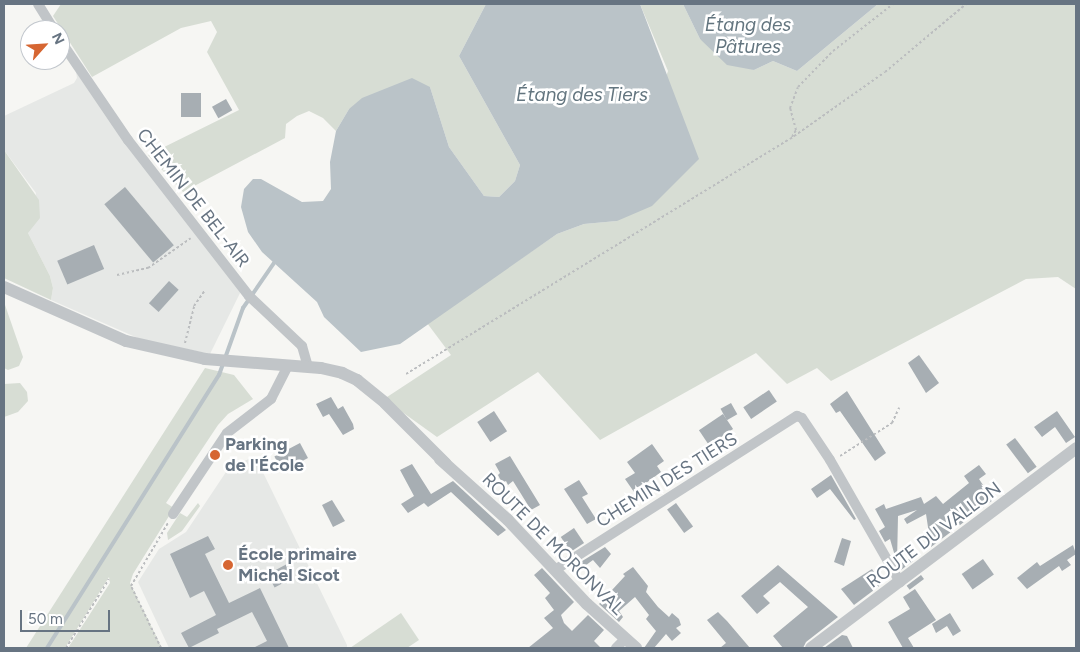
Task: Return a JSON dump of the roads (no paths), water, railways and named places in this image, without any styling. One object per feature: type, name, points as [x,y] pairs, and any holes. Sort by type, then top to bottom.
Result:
[{"type":"street","points":[[38,4],[48,20]]},
{"type":"street","name":"CHEMIN DE BEL-AIR","points":[[70,55],[111,116],[252,300],[302,346],[308,367]]},
{"type":"street","name":"ROUTE DE MORONVAL","points":[[4,287],[126,341],[182,354],[224,361],[334,370],[357,380],[385,403],[446,464],[508,520],[555,570],[636,648]]},
{"type":"street","points":[[173,514],[227,433],[271,399],[288,366]]},
{"type":"street","name":"CHEMIN DES TIERS","points":[[555,570],[797,416],[802,418],[830,460],[900,582]]},
{"type":"street","name":"ROUTE DU VALLON","points":[[812,648],[1076,448]]},
{"type":"street","points":[[616,648],[625,639]]},
{"type":"water","name":"Étang des Tiers","points":[[486,4],[640,4],[699,159],[652,206],[617,221],[584,224],[557,234],[400,344],[361,352],[324,317],[317,302],[262,252],[248,232],[241,207],[244,189],[253,179],[261,179],[302,202],[323,201],[331,189],[330,162],[336,131],[349,109],[362,98],[412,78],[430,87],[449,147],[484,196],[499,197],[515,181],[520,165],[459,56]]},
{"type":"water","name":"Étang des Pâtures","points":[[683,4],[878,4],[797,71],[773,61],[754,70],[727,65],[700,39]]},
{"type":"waterway","points":[[47,648],[219,375],[243,308],[274,263]]},
{"type":"place","name":"Parking de l'École","points":[[215,455]]},
{"type":"place","name":"École primaire Michel Sicot","points":[[228,565]]}]
